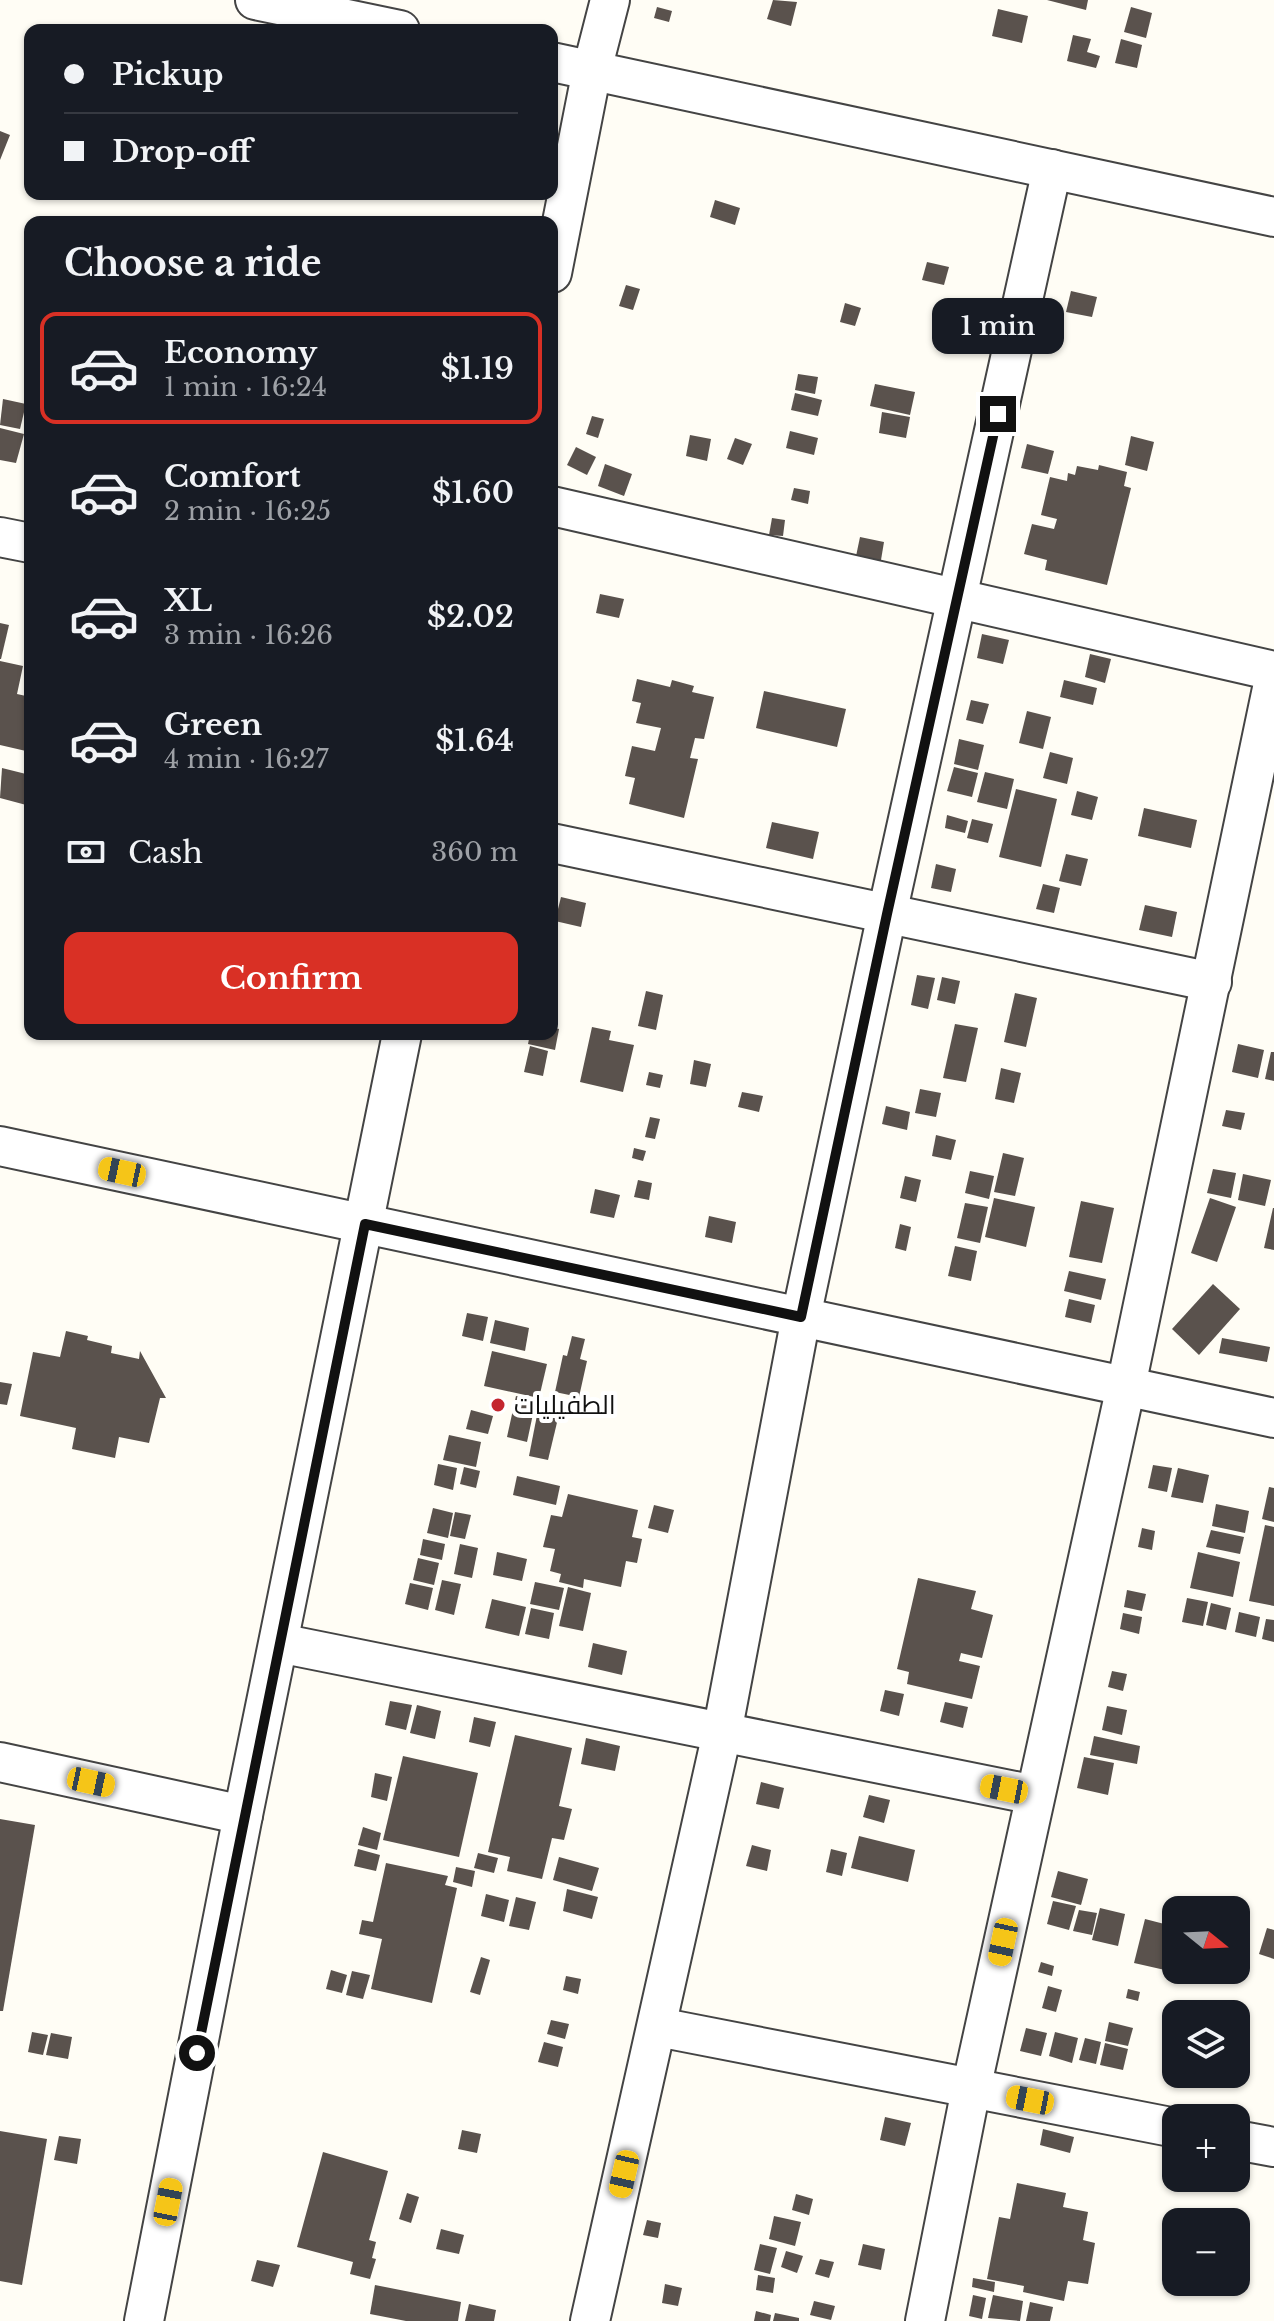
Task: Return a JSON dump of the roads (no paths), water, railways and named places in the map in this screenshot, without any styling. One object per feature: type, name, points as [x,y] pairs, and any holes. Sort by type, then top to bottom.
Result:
[{"type":"street","points":[[255,0],[371,24]]},
{"type":"street","points":[[558,243],[592,70],[610,0]]},
{"type":"street","points":[[558,63],[1052,169],[1273,209]]},
{"type":"street","points":[[590,2321],[722,1733],[801,1317],[1052,169]]},
{"type":"street","points":[[558,507],[1274,671]]},
{"type":"street","points":[[0,537],[24,542]]},
{"type":"street","points":[[925,2321],[971,2089],[1126,1386],[1274,679]]},
{"type":"street","points":[[558,844],[1212,982]]},
{"type":"street","points":[[144,2321],[243,1815],[401,1040]]},
{"type":"street","points":[[0,1146],[1274,1418]]},
{"type":"street","points":[[279,1643],[1035,1795]]},
{"type":"street","points":[[0,1762],[243,1815]]},
{"type":"street","points":[[658,2027],[1162,2125]]},
{"type":"street","points":[[1250,2143],[1274,2147]]},
{"type":"place","name":"الطفيليات","points":[[498,1405]]}]
